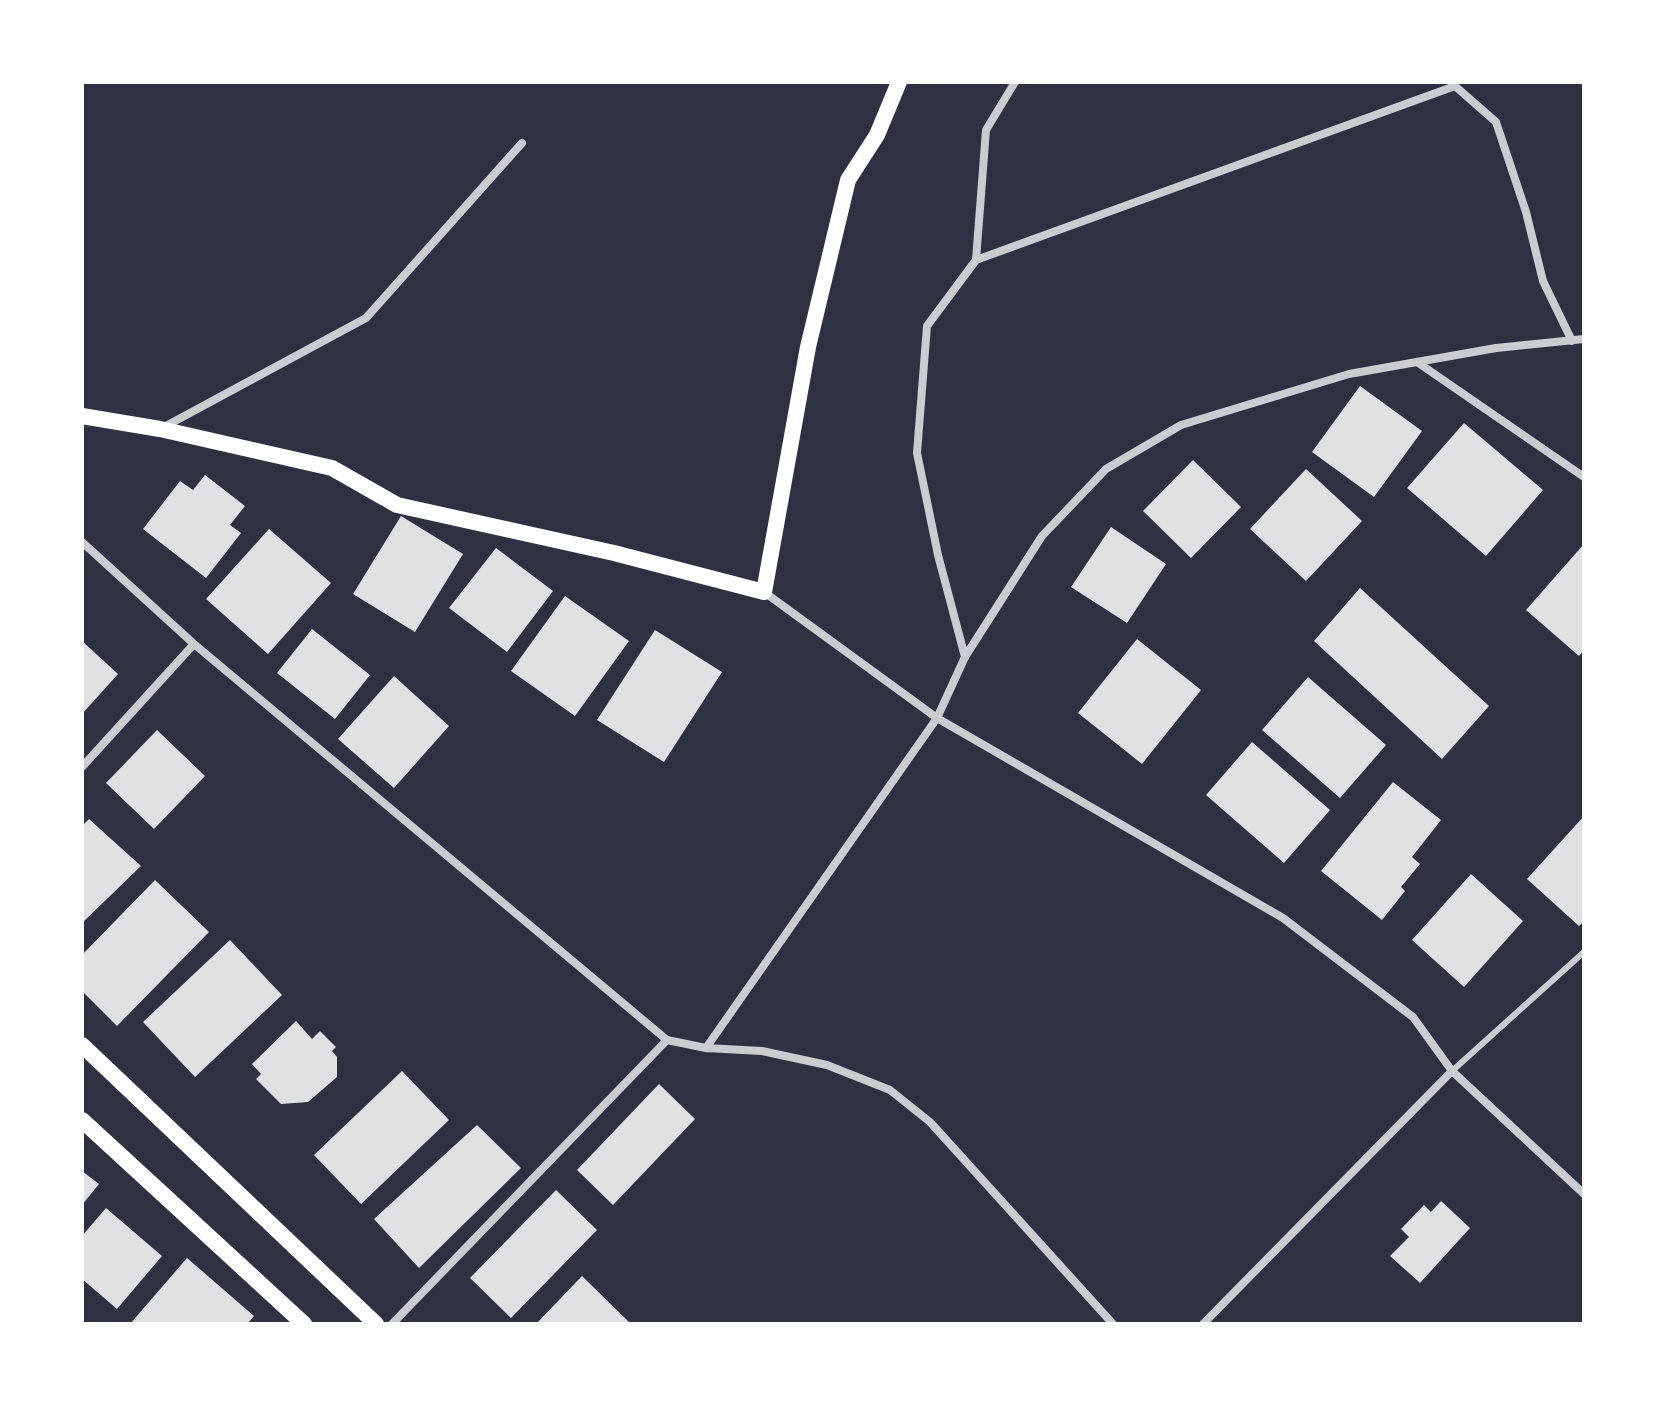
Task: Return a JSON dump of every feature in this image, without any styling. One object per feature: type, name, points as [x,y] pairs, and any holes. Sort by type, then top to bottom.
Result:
[{"type":"main road","points":[[82,416],[160,429],[332,468],[397,505],[614,553],[764,592],[808,347],[848,180],[877,135],[899,82]]},
{"type":"main road","points":[[82,1045],[376,1324]]},
{"type":"main road","points":[[82,1120],[304,1324]]},
{"type":"street","points":[[965,657],[938,555],[917,453],[927,326],[976,260],[986,130],[1015,82]]},
{"type":"street","points":[[976,260],[1455,86],[1496,122],[1526,212],[1543,281],[1572,341]]},
{"type":"street","points":[[160,429],[366,318],[522,143]]},
{"type":"street","points":[[706,1048],[937,718],[965,657],[1042,536],[1106,469],[1181,425],[1349,374],[1496,348],[1584,339]]},
{"type":"street","points":[[1417,362],[1584,477]]},
{"type":"street","points":[[82,542],[194,644],[667,1040],[706,1048],[762,1051],[827,1065],[890,1090],[930,1122],[1113,1324]]},
{"type":"street","points":[[764,592],[937,718],[1283,918],[1413,1017],[1452,1071],[1584,1194]]},
{"type":"street","points":[[82,767],[194,644]]},
{"type":"street","points":[[392,1324],[667,1040]]},
{"type":"street","points":[[1203,1324],[1452,1071]]},
{"type":"lane","points":[[1452,1071],[1584,952]]},
{"type":"building","points":[[1360,386],[1422,431],[1374,497],[1312,452]]},
{"type":"building","points":[[1464,423],[1543,490],[1486,556],[1407,488]]},
{"type":"building","points":[[1193,460],[1241,507],[1191,558],[1143,511]]},
{"type":"building","points":[[1306,469],[1362,521],[1306,581],[1250,529]]},
{"type":"building","points":[[205,475],[245,506],[230,525],[241,533],[206,578],[143,529],[180,481],[193,490]]},
{"type":"building","points":[[401,516],[463,554],[415,632],[353,594]]},
{"type":"building","points":[[1111,527],[1166,564],[1127,623],[1071,587]]},
{"type":"building","points":[[269,529],[331,583],[268,654],[206,599]]},
{"type":"building","points":[[1584,544],[1584,650],[1579,656],[1526,610]]},
{"type":"building","points":[[496,548],[553,591],[507,652],[449,608]]},
{"type":"building","points":[[1360,588],[1489,706],[1442,759],[1314,641]]},
{"type":"building","points":[[565,596],[629,641],[575,716],[511,671]]},
{"type":"building","points":[[312,629],[370,675],[335,719],[277,673]]},
{"type":"building","points":[[655,630],[722,672],[664,762],[597,720]]},
{"type":"building","points":[[1137,639],[1201,690],[1142,764],[1078,713]]},
{"type":"building","points":[[82,641],[118,674],[82,714]]},
{"type":"building","points":[[394,676],[449,726],[394,788],[338,739]]},
{"type":"building","points":[[1308,677],[1386,745],[1340,798],[1262,730]]},
{"type":"building","points":[[157,730],[205,776],[154,829],[106,783]]},
{"type":"building","points":[[1252,742],[1330,810],[1284,863],[1206,795]]},
{"type":"building","points":[[1393,782],[1441,820],[1412,857],[1420,864],[1401,887],[1405,891],[1382,920],[1321,871]]},
{"type":"building","points":[[1584,816],[1584,921],[1579,926],[1527,879]]},
{"type":"building","points":[[89,819],[141,866],[82,923],[82,826]]},
{"type":"building","points":[[1471,874],[1523,921],[1464,987],[1412,940]]},
{"type":"building","points":[[155,880],[209,932],[117,1026],[82,991],[82,955]]},
{"type":"building","points":[[230,940],[282,995],[195,1077],[143,1022]]},
{"type":"building","points":[[296,1021],[312,1039],[320,1031],[336,1047],[332,1051],[337,1057],[337,1077],[308,1102],[281,1104],[256,1079],[261,1074],[252,1064]]},
{"type":"building","points":[[402,1071],[449,1120],[361,1204],[314,1155]]},
{"type":"building","points":[[659,1084],[695,1119],[613,1205],[577,1170]]},
{"type":"building","points":[[477,1125],[521,1168],[419,1268],[374,1219]]},
{"type":"building","points":[[82,1171],[99,1184],[82,1205]]},
{"type":"building","points":[[556,1190],[597,1230],[511,1318],[470,1278]]},
{"type":"building","points":[[1441,1201],[1470,1228],[1420,1283],[1390,1256],[1409,1237],[1401,1229],[1424,1205],[1431,1212]]},
{"type":"building","points":[[106,1208],[162,1256],[117,1309],[82,1279],[82,1236]]},
{"type":"building","points":[[187,1258],[254,1316],[247,1324],[130,1324]]},
{"type":"building","points":[[582,1276],[631,1324],[536,1324]]}]
